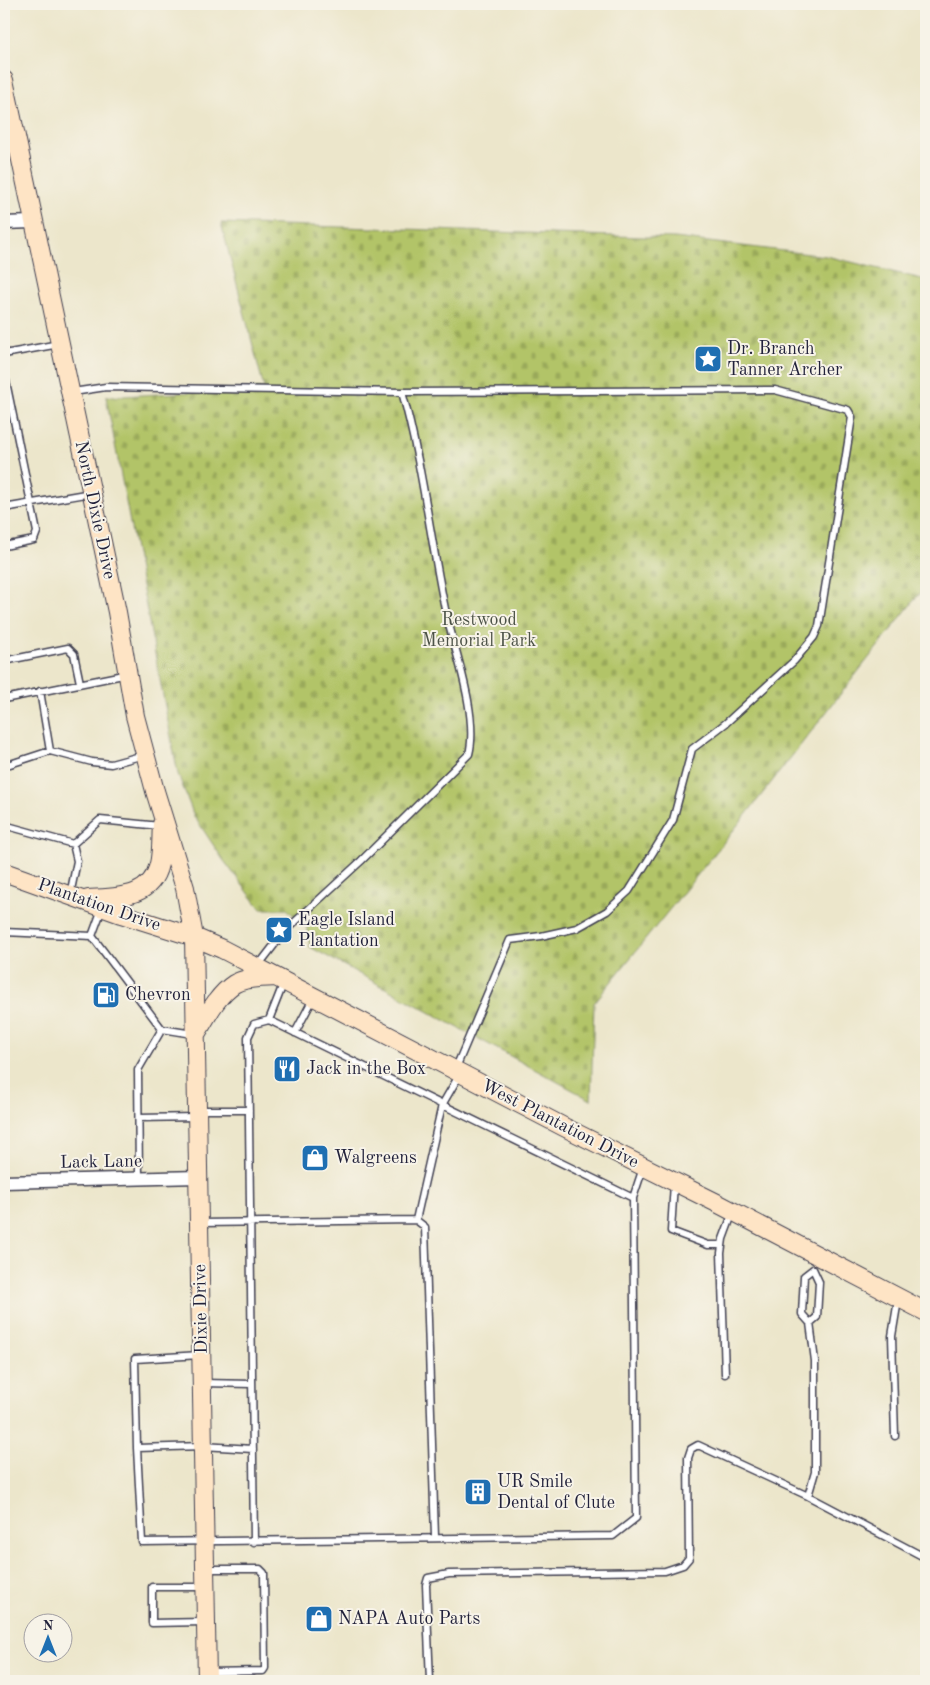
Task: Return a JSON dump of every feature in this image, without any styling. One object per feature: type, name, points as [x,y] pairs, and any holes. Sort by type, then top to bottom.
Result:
[{"type":"main road","name":"North Dixie Drive","points":[[4,80],[32,222],[92,493],[128,674],[162,821],[185,888],[194,937]]},
{"type":"main road","points":[[75,898],[126,896],[146,888],[159,865],[162,821]]},
{"type":"main road","name":"Plantation Drive","points":[[4,872],[75,898],[194,937]]},
{"type":"main road","name":"West Plantation Drive","points":[[194,937],[257,967],[458,1072],[734,1212],[815,1262],[899,1298],[926,1312]]},
{"type":"main road","name":"Dixie Drive","points":[[194,937],[207,1677]]},
{"type":"main road","points":[[196,1035],[213,1006],[234,984],[254,978],[280,979]]},
{"type":"street","points":[[4,223],[32,222]]},
{"type":"street","name":"Lack Lane","points":[[4,1182],[198,1177]]},
{"type":"lane","points":[[4,354],[60,344]]},
{"type":"lane","points":[[4,372],[37,532],[34,540],[4,546]]},
{"type":"lane","points":[[69,392],[106,387],[402,392],[775,390],[848,410],[852,418],[819,626],[814,637],[794,661],[733,717],[692,749],[673,820],[629,891],[607,911],[577,928],[541,936],[510,940],[458,1072],[442,1105],[416,1220]]},
{"type":"lane","points":[[257,967],[284,932],[361,861],[469,754],[473,740],[470,712],[445,609],[413,435],[402,392]]},
{"type":"lane","points":[[4,508],[92,493]]},
{"type":"lane","points":[[4,661],[68,648],[74,654],[80,684]]},
{"type":"lane","points":[[4,698],[128,674]]},
{"type":"lane","points":[[40,692],[50,751]]},
{"type":"lane","points":[[4,766],[50,751],[92,762],[111,764],[146,755]]},
{"type":"lane","points":[[73,844],[100,820],[162,821]]},
{"type":"lane","points":[[4,825],[73,844]]},
{"type":"lane","points":[[73,844],[77,861],[75,898]]},
{"type":"lane","points":[[92,936],[103,907]]},
{"type":"lane","points":[[4,932],[92,936]]},
{"type":"lane","points":[[92,936],[162,1029],[196,1035]]},
{"type":"lane","points":[[269,1020],[280,979]]},
{"type":"lane","points":[[295,1033],[314,997]]},
{"type":"lane","points":[[254,1542],[248,1037],[254,1024],[269,1020],[632,1198]]},
{"type":"lane","points":[[139,1178],[138,1070],[162,1029]]},
{"type":"lane","points":[[139,1118],[249,1110]]},
{"type":"lane","points":[[202,1355],[135,1359],[142,1542],[205,1543],[435,1537],[613,1536],[636,1518],[632,1198],[643,1167]]},
{"type":"lane","points":[[674,1182],[671,1232],[708,1245],[722,1245]]},
{"type":"lane","points":[[725,1374],[722,1245],[734,1212]]},
{"type":"lane","points":[[199,1223],[416,1220],[425,1227],[435,1537]]},
{"type":"lane","points":[[810,1323],[817,1317],[819,1282],[815,1262]]},
{"type":"lane","points":[[808,1496],[815,1472],[817,1441],[815,1361],[810,1323],[802,1314],[804,1276],[815,1262]]},
{"type":"lane","points":[[895,1436],[892,1336],[899,1298]]},
{"type":"lane","points":[[202,1383],[252,1384]]},
{"type":"lane","points":[[430,1681],[426,1585],[428,1578],[449,1574],[665,1571],[683,1566],[689,1558],[688,1458],[691,1449],[698,1445],[706,1447],[808,1496],[926,1558]]},
{"type":"lane","points":[[137,1448],[203,1446],[253,1449]]},
{"type":"lane","points":[[206,1622],[152,1623],[152,1587],[260,1569],[264,1572],[265,1668],[263,1671],[207,1677]]},
{"type":"green space","name":"Restwood Memorial Park","points":[[221,223],[675,238],[826,256],[926,280],[926,585],[745,816],[594,1003],[591,1100],[310,947],[307,928],[287,909],[261,909],[224,861],[194,816],[178,774],[106,397],[264,388]]},
{"type":"place","name":"Dr. Branch Tanner Archer","points":[[708,359]]},
{"type":"place","name":"Eagle Island Plantation","points":[[279,930]]},
{"type":"place","name":"Chevron","points":[[106,995]]},
{"type":"place","name":"Jack in the Box","points":[[287,1069]]},
{"type":"place","name":"Walgreens","points":[[315,1158]]},
{"type":"place","name":"UR Smile Dental of Clute","points":[[478,1492]]},
{"type":"place","name":"NAPA Auto Parts","points":[[319,1619]]}]
